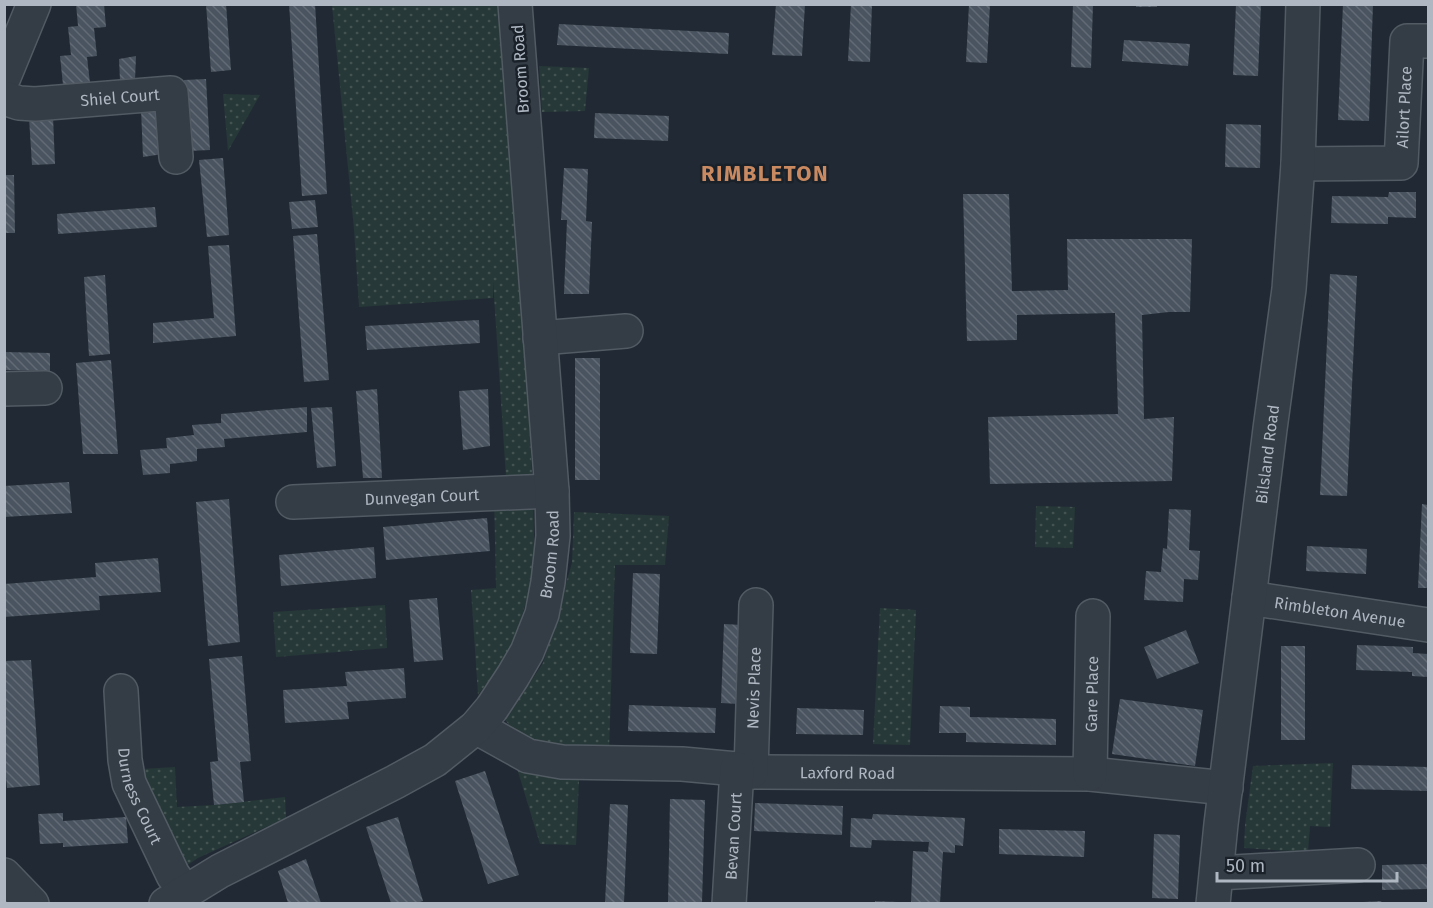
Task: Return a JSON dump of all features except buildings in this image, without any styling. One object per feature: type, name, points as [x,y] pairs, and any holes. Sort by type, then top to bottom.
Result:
[{"type":"street","points":[[4,77],[34,4]]},
{"type":"street","name":"Broom Road","points":[[176,898],[220,871],[395,782],[435,759],[476,728],[492,708],[527,652],[542,614],[553,536],[552,491],[514,4]]},
{"type":"street","name":"Bilsland Road","points":[[1215,888],[1289,289],[1298,164],[1303,4]]},
{"type":"street","name":"Ailort Place","points":[[1298,164],[1401,163],[1407,40],[1428,40]]},
{"type":"street","name":"Shiel Court","points":[[4,99],[35,104],[171,93],[176,157]]},
{"type":"street","points":[[540,338],[626,330]]},
{"type":"street","points":[[4,389],[45,388]]},
{"type":"street","name":"Dunvegan Court","points":[[293,502],[552,491]]},
{"type":"street","name":"Rimbleton Avenue","points":[[1250,598],[1428,625]]},
{"type":"street","name":"Nevis Place","points":[[744,770],[756,605]]},
{"type":"street","name":"Gare Place","points":[[1090,774],[1093,616]]},
{"type":"street","name":"Durness Court","points":[[121,691],[125,760],[129,783],[173,875],[176,898]]},
{"type":"street","name":"Laxford Road","points":[[476,728],[528,756],[562,762],[682,764],[744,770],[1090,774],[1226,788]]},
{"type":"street","name":"Bevan Court","points":[[729,903],[744,770]]},
{"type":"street","points":[[1215,888],[1358,866]]},
{"type":"street","points":[[4,875],[32,903]]},
{"type":"shaded area","points":[[332,5],[505,5],[512,90],[533,492],[534,554],[530,586],[516,633],[498,669],[478,695],[471,590],[496,588],[494,494],[507,492],[493,281],[493,298],[359,307],[354,229]]},
{"type":"shaded area","points":[[539,66],[589,68],[585,111],[542,112]]},
{"type":"shaded area","points":[[223,94],[260,95],[228,151]]},
{"type":"shaded area","points":[[1036,506],[1075,507],[1073,548],[1035,547]]},
{"type":"shaded area","points":[[574,512],[669,516],[665,565],[615,565],[609,751],[553,749],[520,737],[505,720],[543,663],[572,563]]},
{"type":"shaded area","points":[[385,605],[387,648],[276,657],[273,612]]},
{"type":"shaded area","points":[[880,608],[916,610],[910,745],[873,744]]},
{"type":"shaded area","points":[[1333,763],[1330,827],[1310,826],[1308,852],[1244,848],[1253,766]]},
{"type":"shaded area","points":[[516,765],[540,776],[579,780],[576,845],[540,844]]},
{"type":"shaded area","points":[[175,767],[177,807],[285,797],[286,818],[198,858],[173,875],[126,770]]},
{"type":"district","name":"RIMBLETON","points":[[765,173]]}]
